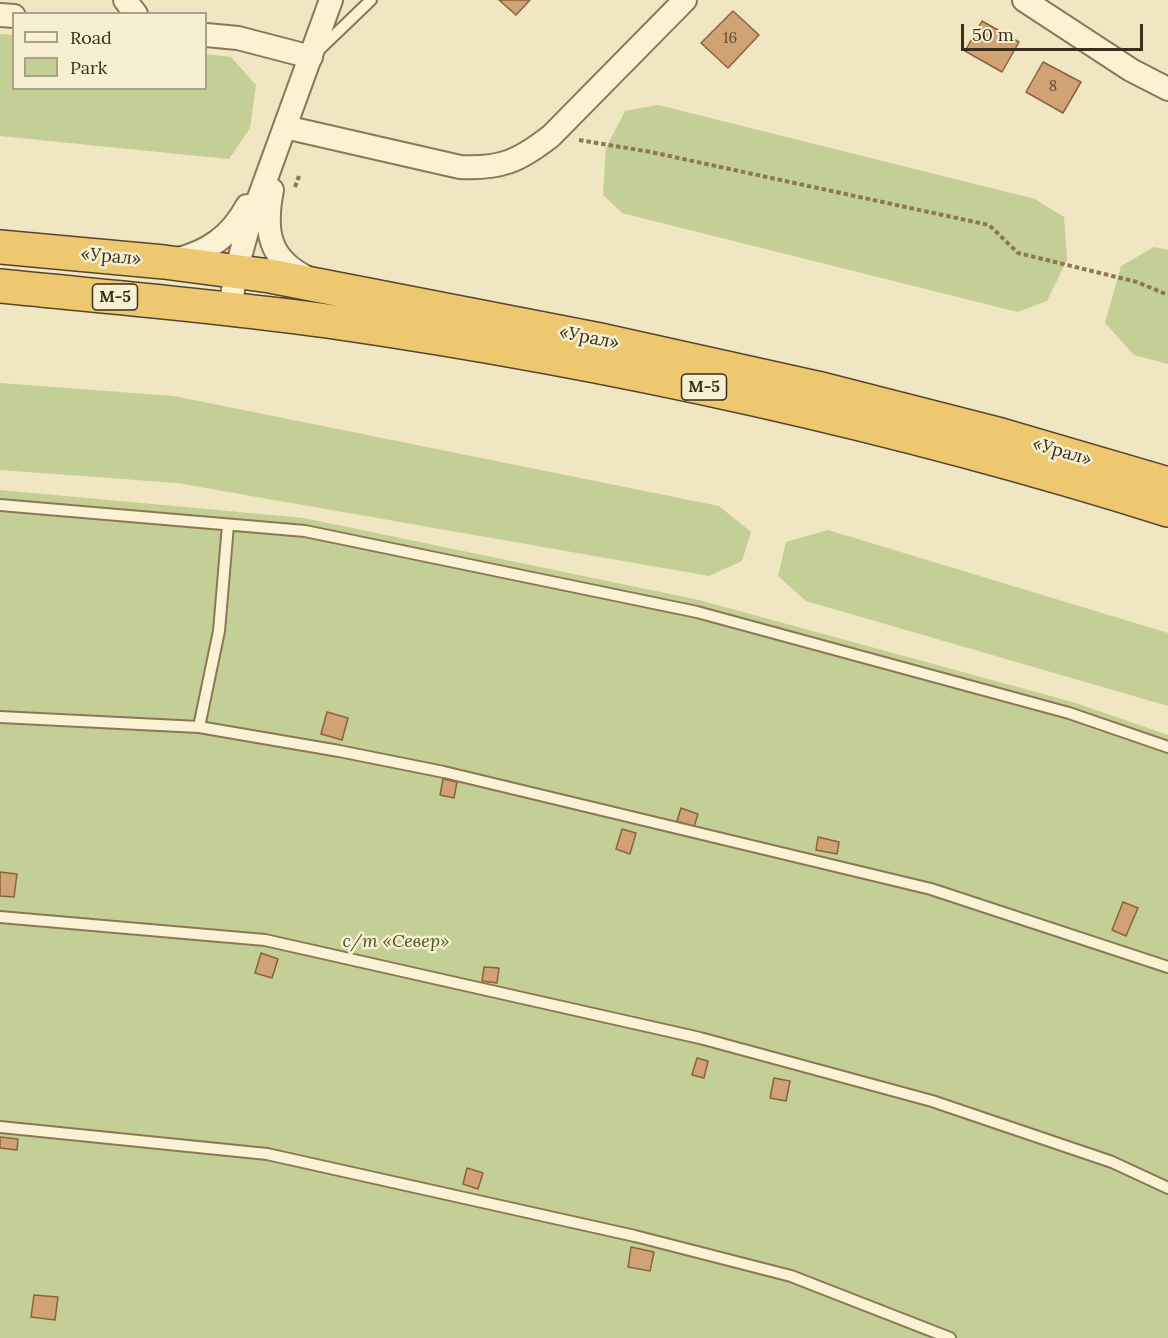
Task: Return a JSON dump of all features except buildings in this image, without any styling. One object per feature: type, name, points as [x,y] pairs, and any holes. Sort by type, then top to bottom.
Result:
[{"type":"highway","name":"«Урал»","points":[[0,247],[236,271],[325,286],[638,348],[817,387],[1001,435],[1168,484]]},
{"type":"highway","name":"«Урал»","points":[[0,286],[230,309],[426,336],[605,367],[823,414],[999,459],[1168,510]]},
{"type":"street","points":[[125,0],[134,12]]},
{"type":"street","points":[[230,309],[236,271],[248,228],[331,0]]},
{"type":"street","points":[[285,127],[460,167],[480,168],[502,165],[527,155],[551,136],[685,0]]},
{"type":"street","points":[[1024,0],[1131,70],[1168,89]]},
{"type":"street","points":[[207,35],[238,38],[311,57]]},
{"type":"street","points":[[164,262],[196,254],[208,248],[234,227],[285,127]]},
{"type":"street","points":[[285,127],[270,204],[268,227],[276,250],[287,264],[300,275],[325,286]]},
{"type":"lane","points":[[311,57],[371,0]]},
{"type":"lane","points":[[0,505],[305,531],[697,612],[1069,712],[1168,747]]},
{"type":"lane","points":[[199,727],[219,631],[228,525]]},
{"type":"lane","points":[[0,717],[199,727],[444,772],[931,889],[1168,967]]},
{"type":"lane","points":[[0,917],[265,940],[688,1035],[932,1101],[1112,1162],[1168,1188]]},
{"type":"lane","points":[[0,1127],[278,1156],[635,1236],[791,1276],[951,1338]]},
{"type":"path","points":[[551,136],[651,152],[989,225],[1018,253],[1137,282],[1168,296]]},
{"type":"green space","points":[[0,34],[12,35],[12,90],[207,90],[207,54],[231,57],[256,85],[250,128],[229,159],[0,136]]},
{"type":"green space","points":[[658,105],[1035,199],[1064,217],[1067,260],[1047,301],[1018,312],[622,213],[603,195],[606,148],[625,111]]},
{"type":"green space","points":[[1154,247],[1168,250],[1168,364],[1134,355],[1105,323],[1121,266]]},
{"type":"green space","points":[[0,383],[174,396],[719,506],[751,532],[742,561],[709,576],[177,483],[0,470]]},
{"type":"green space","name":"с/т «Север»","points":[[0,490],[304,518],[699,600],[1076,703],[1168,735],[1168,1338],[0,1338]]},
{"type":"green space","points":[[828,530],[1168,633],[1168,706],[806,601],[778,576],[786,542]]}]
